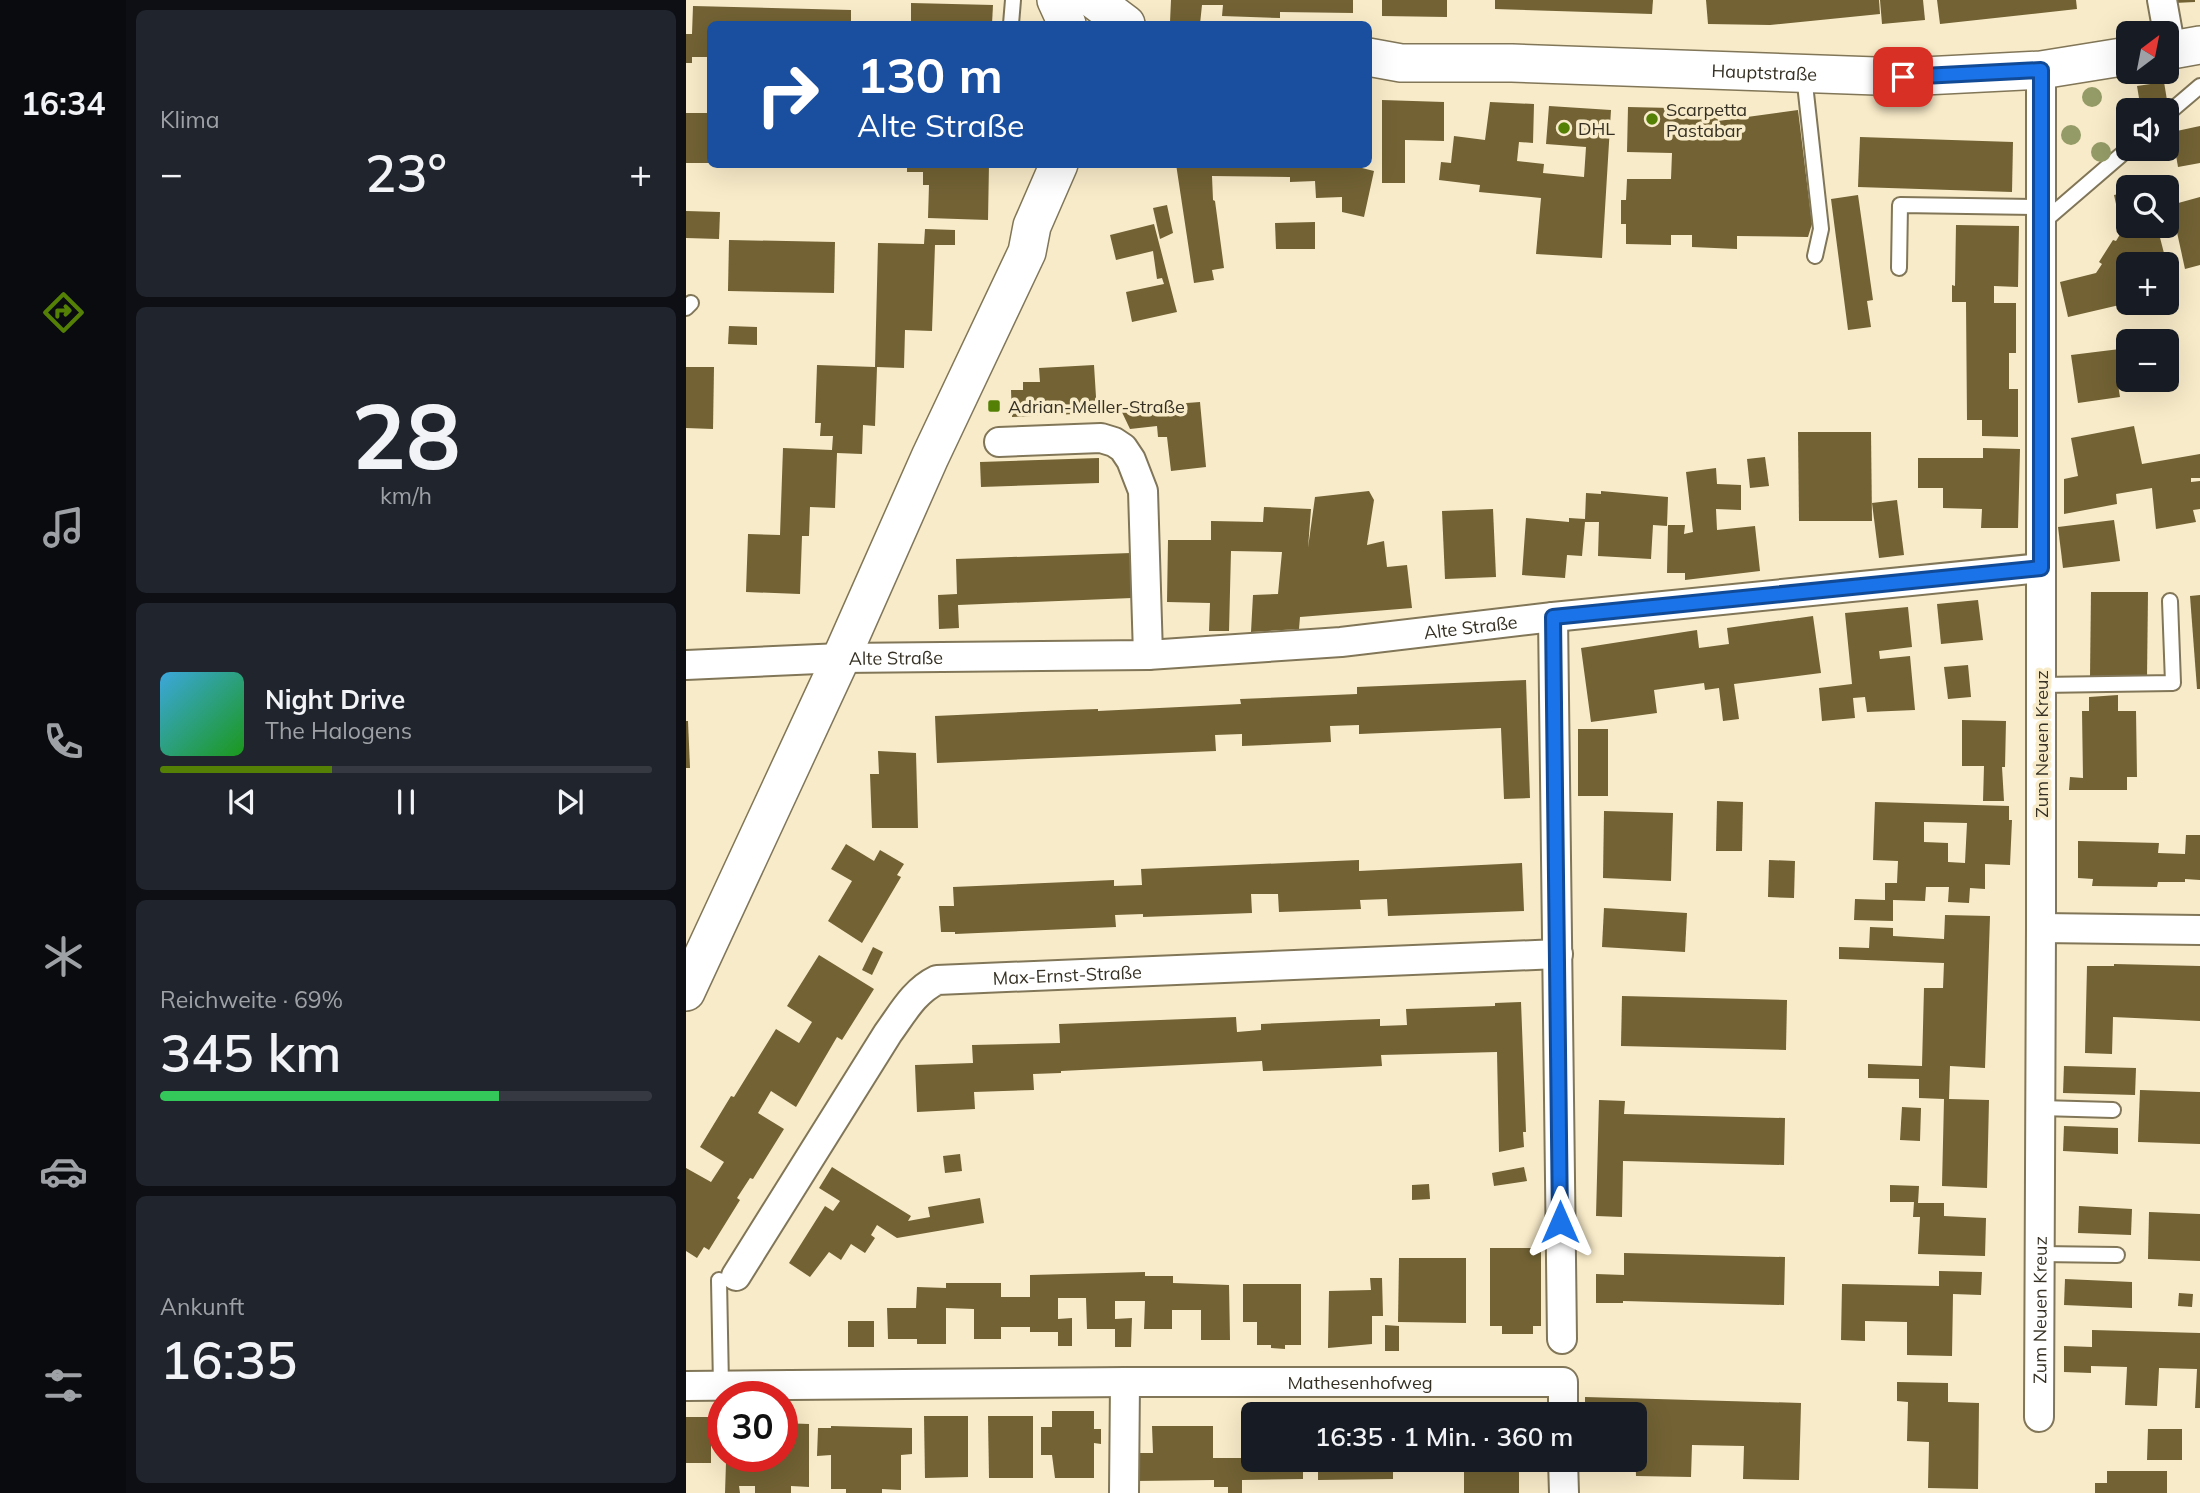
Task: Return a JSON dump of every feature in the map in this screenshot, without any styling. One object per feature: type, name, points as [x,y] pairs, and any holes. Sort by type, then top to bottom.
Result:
[{"type":"street","points":[[1056,0],[1066,21]]},
{"type":"street","points":[[1094,0],[1122,21]]},
{"type":"street","points":[[2162,0],[2169,21]]},
{"type":"street","name":"Hauptstraße","points":[[1379,63],[1512,63],[1903,77],[2041,70],[2116,58]]},
{"type":"street","name":"Zum Neuen Kreuz","points":[[2039,1418],[2042,928],[2041,70]]},
{"type":"street","points":[[686,992],[841,658],[930,457],[1027,252],[1032,226],[1059,168]]},
{"type":"street","points":[[999,442],[1101,438],[1114,442],[1127,454],[1143,491],[1148,655]]},
{"type":"street","name":"Alte Straße","points":[[686,665],[841,658],[1148,655],[1341,642],[1553,617],[2041,568]]},
{"type":"street","points":[[1553,617],[1562,1339]]},
{"type":"street","points":[[2042,928],[2200,930]]},
{"type":"street","name":"Max-Ernst-Straße","points":[[728,1278],[888,1033],[926,985],[937,981],[1558,954]]},
{"type":"street","points":[[1124,1493],[1125,1382]]},
{"type":"street","name":"Mathesenhofweg","points":[[798,1385],[1563,1382],[1563,1402]]},
{"type":"street","name":"Mathesenhofweg","points":[[686,1386],[707,1386]]},
{"type":"street","points":[[1563,1472],[1564,1493]]},
{"type":"lane","points":[[1011,21],[1013,0]]},
{"type":"lane","points":[[1804,75],[1821,229],[1815,256]]},
{"type":"lane","points":[[2179,104],[2200,86]]},
{"type":"lane","points":[[1899,268],[1900,205],[2041,216],[2116,158]]},
{"type":"lane","points":[[2041,685],[2173,683],[2170,601]]},
{"type":"lane","points":[[2040,1108],[2113,1110]]},
{"type":"lane","points":[[2040,1254],[2117,1255]]},
{"type":"lane","points":[[721,1381],[728,1278]]},
{"type":"building","points":[[1171,0],[1353,0],[1353,13],[1280,12],[1280,18],[1222,16],[1223,5],[1202,5],[1200,21],[1170,21]]},
{"type":"building","points":[[1382,0],[1447,0],[1447,17],[1382,16]]},
{"type":"building","points":[[1495,0],[1653,0],[1652,14],[1495,9]]},
{"type":"building","points":[[1706,0],[1879,0],[1880,14],[1770,25],[1708,24]]},
{"type":"building","points":[[1880,0],[1923,0],[1925,20],[1882,24]]},
{"type":"building","points":[[1937,0],[2076,0],[2077,9],[1940,24]]},
{"type":"building","points":[[2173,0],[2195,0],[2195,2],[2174,3]]},
{"type":"building","points":[[911,3],[993,5],[992,21],[911,21]]},
{"type":"building","points":[[693,6],[851,10],[851,21],[707,21],[707,57],[692,57],[692,63],[686,63],[686,34],[692,34]]},
{"type":"building","points":[[2164,84],[2167,98],[2139,98],[2137,86]]},
{"type":"building","points":[[1382,100],[1444,102],[1444,141],[1405,140],[1405,183],[1382,183]]},
{"type":"building","points":[[1490,102],[1534,104],[1533,143],[1519,142],[1517,161],[1544,164],[1543,173],[1584,177],[1586,147],[1546,144],[1549,106],[1611,110],[1602,258],[1536,254],[1541,198],[1479,192],[1480,185],[1439,180],[1441,162],[1451,163],[1454,136],[1485,140]]},
{"type":"building","points":[[1628,107],[1715,109],[1718,121],[1798,110],[1812,224],[1808,237],[1737,236],[1737,249],[1692,247],[1692,235],[1671,235],[1671,245],[1626,244],[1626,224],[1621,224],[1621,200],[1626,200],[1627,179],[1671,179],[1672,153],[1627,152]]},
{"type":"building","points":[[686,113],[707,113],[707,163],[686,163]]},
{"type":"building","points":[[2200,126],[2200,163],[2178,167],[2179,130]]},
{"type":"building","points":[[1860,137],[2013,142],[2012,192],[1858,187]]},
{"type":"building","points":[[907,168],[989,168],[988,220],[928,218],[929,185],[923,185],[923,172],[907,172]]},
{"type":"building","points":[[1177,168],[1362,168],[1374,171],[1364,217],[1342,212],[1342,197],[1316,198],[1315,181],[1290,182],[1290,177],[1212,176],[1213,200],[1224,268],[1212,270],[1214,280],[1194,283]]},
{"type":"building","points":[[1858,195],[1873,300],[1867,301],[1871,327],[1848,330],[1831,199]]},
{"type":"building","points":[[2200,197],[2200,265],[2185,269],[2178,238],[2179,203]]},
{"type":"building","points":[[1167,205],[1173,233],[1160,239],[1153,208]]},
{"type":"building","points":[[686,211],[720,212],[719,239],[686,238]]},
{"type":"building","points":[[1315,222],[1315,249],[1276,249],[1275,223]]},
{"type":"building","points":[[1154,224],[1177,312],[1132,322],[1126,292],[1164,284],[1162,278],[1157,279],[1153,251],[1116,260],[1110,235]]},
{"type":"building","points":[[1956,225],[2019,226],[2018,287],[1994,286],[1994,303],[2016,303],[2016,353],[2009,353],[2009,389],[2018,389],[2018,437],[1982,436],[1982,420],[1967,420],[1966,302],[1952,302],[1952,285],[1955,286]]},
{"type":"building","points":[[925,229],[955,230],[955,245],[935,245],[932,331],[905,330],[904,368],[877,367],[875,426],[863,425],[862,454],[837,453],[835,508],[810,507],[809,536],[802,536],[800,594],[746,592],[748,534],[780,535],[783,448],[832,450],[833,436],[820,436],[821,423],[815,423],[817,365],[875,367],[878,243],[924,244]]},
{"type":"building","points":[[2118,238],[2160,238],[2164,252],[2116,252],[2116,306],[2068,317],[2060,282],[2096,273],[2102,264],[2099,262],[2113,240]]},
{"type":"building","points":[[729,240],[835,242],[834,293],[728,291]]},
{"type":"building","points":[[729,326],[757,327],[757,345],[728,344]]},
{"type":"building","points":[[2116,349],[2116,392],[2119,392],[2120,397],[2078,403],[2071,355]]},
{"type":"building","points":[[1094,365],[1097,413],[1012,417],[1011,390],[1023,390],[1023,382],[1040,382],[1039,368]]},
{"type":"building","points":[[686,367],[714,367],[713,429],[686,428]]},
{"type":"building","points":[[1200,402],[1206,467],[1171,471],[1167,437],[1158,437],[1157,426],[1130,429],[1120,408]]},
{"type":"building","points":[[2134,426],[2142,464],[2200,454],[2200,478],[2191,478],[2191,482],[2200,481],[2200,509],[2193,510],[2196,522],[2156,529],[2152,488],[2116,494],[2117,504],[2064,514],[2064,479],[2078,476],[2071,438]]},
{"type":"building","points":[[1798,432],[1871,432],[1872,521],[1799,521]]},
{"type":"building","points":[[1983,448],[2020,449],[2018,528],[1981,528],[1982,509],[1943,508],[1943,488],[1918,488],[1918,458],[1983,458]]},
{"type":"building","points":[[1765,457],[1769,486],[1750,488],[1747,459]]},
{"type":"building","points":[[1099,458],[1099,483],[981,487],[980,462]]},
{"type":"building","points":[[1716,468],[1717,484],[1741,485],[1741,510],[1716,509],[1717,530],[1755,526],[1760,571],[1685,580],[1685,573],[1667,573],[1668,525],[1685,525],[1684,534],[1693,532],[1686,472]]},
{"type":"building","points":[[1369,491],[1374,500],[1367,545],[1384,541],[1387,567],[1407,565],[1412,608],[1300,617],[1299,629],[1251,632],[1253,595],[1278,594],[1282,552],[1231,551],[1229,631],[1209,631],[1210,603],[1167,602],[1168,540],[1211,540],[1211,521],[1263,522],[1264,507],[1311,509],[1308,548],[1315,497]]},
{"type":"building","points":[[1601,491],[1668,497],[1667,526],[1653,525],[1651,559],[1598,556],[1599,522],[1585,522],[1582,556],[1567,555],[1565,578],[1522,575],[1526,518],[1569,522],[1569,518],[1585,519],[1586,493],[1601,494]]},
{"type":"building","points":[[1897,500],[1904,555],[1879,558],[1872,503]]},
{"type":"building","points":[[1493,509],[1496,577],[1445,579],[1442,511]]},
{"type":"building","points":[[2114,520],[2120,561],[2063,568],[2058,527]]},
{"type":"building","points":[[1131,553],[1132,598],[958,605],[959,628],[939,629],[938,595],[957,594],[956,559]]},
{"type":"building","points":[[2091,592],[2148,592],[2147,678],[2090,677]]},
{"type":"building","points":[[2200,595],[2200,689],[2197,689],[2190,596]]},
{"type":"building","points":[[1978,600],[1983,640],[1941,644],[1937,604]]},
{"type":"building","points":[[1908,607],[1912,647],[1879,651],[1880,659],[1910,656],[1915,710],[1867,712],[1865,697],[1853,698],[1855,718],[1822,721],[1819,688],[1852,684],[1845,613]]},
{"type":"building","points":[[1813,616],[1821,673],[1734,684],[1739,719],[1723,721],[1719,688],[1705,690],[1704,683],[1654,690],[1657,713],[1591,722],[1581,648],[1697,630],[1699,648],[1729,644],[1727,628]]},
{"type":"building","points":[[1968,665],[1971,697],[1948,699],[1944,667]]},
{"type":"building","points":[[1526,680],[1530,798],[1504,799],[1501,728],[1359,734],[1359,725],[1330,726],[1331,742],[1242,746],[1242,734],[1215,735],[1216,751],[937,763],[935,716],[1241,704],[1240,699],[1357,694],[1357,687]]},
{"type":"building","points":[[2118,695],[2118,711],[2136,711],[2137,777],[2127,777],[2127,790],[2069,790],[2070,777],[2083,778],[2082,711],[2089,711],[2089,697]]},
{"type":"building","points":[[1962,720],[2006,721],[2005,767],[2002,767],[2004,801],[1983,801],[1984,766],[1962,766]]},
{"type":"building","points":[[688,721],[690,768],[686,768]]},
{"type":"building","points":[[1578,729],[1608,729],[1608,796],[1578,796]]},
{"type":"building","points":[[878,751],[916,753],[918,828],[872,828],[870,774],[879,774]]},
{"type":"building","points":[[1717,801],[1743,802],[1742,851],[1716,851]]},
{"type":"building","points":[[1875,802],[2009,806],[2009,820],[2012,820],[2010,865],[1985,864],[1985,889],[1970,888],[1969,903],[1948,902],[1949,887],[1926,887],[1925,901],[1893,900],[1893,921],[1854,920],[1855,899],[1885,900],[1885,883],[1897,883],[1898,861],[1873,860]],"holes":[[[1924,822],[1967,823],[1965,863],[1948,862],[1948,843],[1924,842]]]},
{"type":"building","points":[[1604,811],[1673,813],[1671,881],[1603,878]]},
{"type":"building","points":[[2186,835],[2200,835],[2200,880],[2158,882],[2157,887],[2092,886],[2093,879],[2078,878],[2078,841],[2159,843],[2158,853],[2185,854]]},
{"type":"building","points":[[846,844],[874,861],[880,850],[904,864],[897,875],[901,877],[862,943],[828,921],[852,881],[831,869]]},
{"type":"building","points":[[1359,860],[1359,871],[1522,863],[1524,911],[1388,916],[1387,899],[1360,900],[1361,909],[1279,912],[1278,894],[1251,894],[1252,913],[1143,917],[1143,914],[1115,915],[1116,927],[955,934],[941,932],[939,906],[954,906],[953,887],[1114,880],[1114,886],[1142,885],[1141,869]]},
{"type":"building","points":[[1769,860],[1795,861],[1794,898],[1768,897]]},
{"type":"building","points":[[1604,908],[1687,913],[1685,952],[1602,947]]},
{"type":"building","points":[[1945,915],[1990,916],[1985,1068],[1950,1066],[1949,1099],[1989,1100],[1987,1188],[1942,1186],[1944,1099],[1919,1098],[1919,1079],[1868,1078],[1868,1064],[1922,1066],[1924,988],[1943,988],[1944,963],[1839,959],[1839,947],[1869,948],[1870,927],[1893,928],[1893,936],[1944,939]]},
{"type":"building","points":[[873,947],[883,952],[872,975],[862,970]]},
{"type":"building","points":[[819,955],[874,989],[842,1040],[837,1037],[796,1107],[771,1091],[758,1113],[784,1129],[753,1179],[750,1178],[737,1198],[740,1200],[709,1250],[704,1247],[697,1258],[686,1251],[686,1168],[711,1182],[724,1162],[700,1147],[731,1096],[734,1097],[776,1029],[799,1043],[812,1022],[787,1006]]},
{"type":"building","points":[[2087,966],[2200,966],[2200,1021],[2113,1017],[2112,1054],[2085,1053]]},
{"type":"building","points":[[1622,996],[1787,1000],[1786,1050],[1621,1046]]},
{"type":"building","points":[[1521,1002],[1526,1132],[1523,1132],[1524,1147],[1499,1152],[1497,1052],[1381,1055],[1382,1066],[1293,1070],[1263,1071],[1262,1061],[1061,1071],[1033,1074],[1034,1090],[974,1092],[975,1109],[917,1112],[915,1065],[973,1063],[972,1045],[1060,1043],[1059,1024],[1236,1017],[1237,1032],[1261,1030],[1261,1024],[1350,1020],[1380,1019],[1380,1026],[1407,1025],[1406,1009],[1495,1006],[1495,1003]]},
{"type":"building","points":[[2064,1066],[2136,1068],[2135,1095],[2063,1093]]},
{"type":"building","points":[[2140,1090],[2200,1092],[2200,1144],[2138,1142]]},
{"type":"building","points":[[1599,1100],[1625,1101],[1624,1114],[1785,1118],[1784,1165],[1623,1161],[1622,1217],[1596,1216]]},
{"type":"building","points":[[1902,1107],[1921,1108],[1920,1141],[1900,1140]]},
{"type":"building","points":[[2064,1126],[2118,1128],[2118,1154],[2063,1151]]},
{"type":"building","points":[[960,1154],[962,1171],[945,1173],[943,1156]]},
{"type":"building","points":[[832,1167],[911,1216],[908,1221],[930,1217],[928,1207],[980,1198],[984,1223],[897,1238],[877,1225],[871,1235],[875,1238],[865,1253],[851,1244],[841,1260],[829,1252],[810,1277],[789,1263],[825,1206],[833,1211],[840,1201],[819,1188]]},
{"type":"building","points":[[1524,1167],[1527,1181],[1494,1186],[1492,1173]]},
{"type":"building","points":[[1429,1184],[1430,1199],[1412,1200],[1412,1185]]},
{"type":"building","points":[[1890,1185],[1919,1186],[1918,1203],[1944,1203],[1944,1216],[1986,1218],[1985,1256],[1918,1254],[1920,1217],[1913,1217],[1914,1202],[1890,1202]]},
{"type":"building","points":[[2079,1206],[2132,1209],[2131,1235],[2078,1233]]},
{"type":"building","points":[[2149,1212],[2200,1214],[2200,1261],[2148,1259]]},
{"type":"building","points":[[1490,1248],[1541,1248],[1541,1326],[1533,1326],[1533,1334],[1502,1334],[1502,1326],[1490,1326]]},
{"type":"building","points":[[1624,1253],[1785,1257],[1784,1305],[1623,1301],[1596,1303],[1596,1274],[1624,1275]]},
{"type":"building","points":[[1399,1258],[1466,1258],[1466,1323],[1398,1322]]},
{"type":"building","points":[[1939,1271],[1982,1272],[1981,1295],[1953,1294],[1952,1356],[1907,1355],[1907,1322],[1865,1321],[1865,1341],[1841,1340],[1842,1284],[1939,1286]]},
{"type":"building","points":[[1145,1272],[1145,1276],[1173,1276],[1173,1283],[1229,1285],[1230,1340],[1201,1340],[1201,1310],[1172,1310],[1172,1329],[1144,1329],[1145,1301],[1115,1301],[1115,1319],[1132,1318],[1131,1347],[1115,1347],[1115,1329],[1087,1329],[1086,1298],[1058,1298],[1058,1319],[1072,1318],[1072,1346],[1058,1346],[1058,1332],[1030,1332],[1030,1327],[1001,1327],[1001,1339],[974,1339],[974,1309],[946,1308],[946,1344],[917,1344],[917,1339],[888,1339],[887,1308],[916,1308],[917,1287],[946,1288],[946,1283],[1001,1283],[1001,1297],[1030,1297],[1030,1275]]},
{"type":"building","points":[[1370,1278],[1382,1278],[1383,1316],[1372,1316],[1372,1344],[1328,1348],[1329,1291],[1371,1290]]},
{"type":"building","points":[[2065,1279],[2132,1282],[2132,1308],[2064,1305]]},
{"type":"building","points":[[1243,1284],[1301,1284],[1301,1345],[1285,1345],[1285,1349],[1257,1345],[1257,1322],[1243,1322]]},
{"type":"building","points":[[2179,1293],[2193,1294],[2192,1307],[2178,1306]]},
{"type":"building","points":[[848,1321],[874,1321],[874,1347],[848,1347]]},
{"type":"building","points":[[1385,1325],[1399,1326],[1399,1351],[1385,1351]]},
{"type":"building","points":[[2092,1330],[2200,1333],[2200,1408],[2195,1408],[2197,1369],[2159,1368],[2157,1406],[2125,1405],[2127,1367],[2091,1366],[2091,1373],[2064,1372],[2064,1346],[2092,1347]]},
{"type":"building","points":[[1897,1382],[1948,1383],[1948,1402],[1979,1403],[1978,1489],[1928,1488],[1929,1442],[1907,1441],[1908,1402],[1897,1401]]},
{"type":"building","points":[[1585,1397],[1801,1403],[1799,1480],[1743,1479],[1744,1446],[1692,1445],[1691,1477],[1636,1476],[1636,1472],[1647,1472],[1647,1402],[1585,1402]]},
{"type":"building","points":[[1052,1411],[1094,1411],[1094,1429],[1101,1429],[1101,1444],[1094,1443],[1094,1478],[1055,1478],[1052,1455],[1041,1455],[1041,1427],[1052,1427]]},
{"type":"building","points":[[924,1416],[968,1416],[968,1477],[925,1478]]},
{"type":"building","points":[[988,1416],[1033,1416],[1033,1478],[989,1478]]},
{"type":"building","points":[[686,1417],[707,1417],[707,1463],[686,1463]]},
{"type":"building","points":[[798,1424],[809,1424],[809,1487],[791,1486],[791,1493],[755,1493],[755,1486],[739,1486],[740,1493],[725,1493],[726,1472],[798,1472]]},
{"type":"building","points":[[1152,1426],[1213,1426],[1213,1458],[1241,1458],[1241,1472],[1303,1472],[1303,1479],[1242,1480],[1242,1493],[1228,1493],[1228,1487],[1214,1487],[1214,1480],[1135,1481],[1134,1453],[1153,1453]]},
{"type":"building","points":[[818,1428],[912,1428],[912,1454],[901,1455],[901,1490],[846,1493],[846,1489],[831,1489],[831,1455],[817,1456]]},
{"type":"building","points":[[2148,1429],[2182,1429],[2182,1460],[2147,1460]]},
{"type":"building","points":[[2107,1471],[2167,1471],[2167,1493],[2095,1493],[2095,1483],[2107,1483]]},
{"type":"building","points":[[1318,1472],[1393,1472],[1393,1479],[1318,1480]]},
{"type":"building","points":[[1464,1472],[1519,1472],[1519,1493],[1464,1493]]},
{"type":"place","name":"Scarpetta Pastabar","points":[[1652,119]]},
{"type":"place","name":"DHL","points":[[1564,128]]},
{"type":"place","name":"Adrian-Meller-Straße","points":[[994,406]]},
{"type":"route","points":[[1560,1222],[1553,617],[2041,568],[2041,70],[1903,77]]}]
